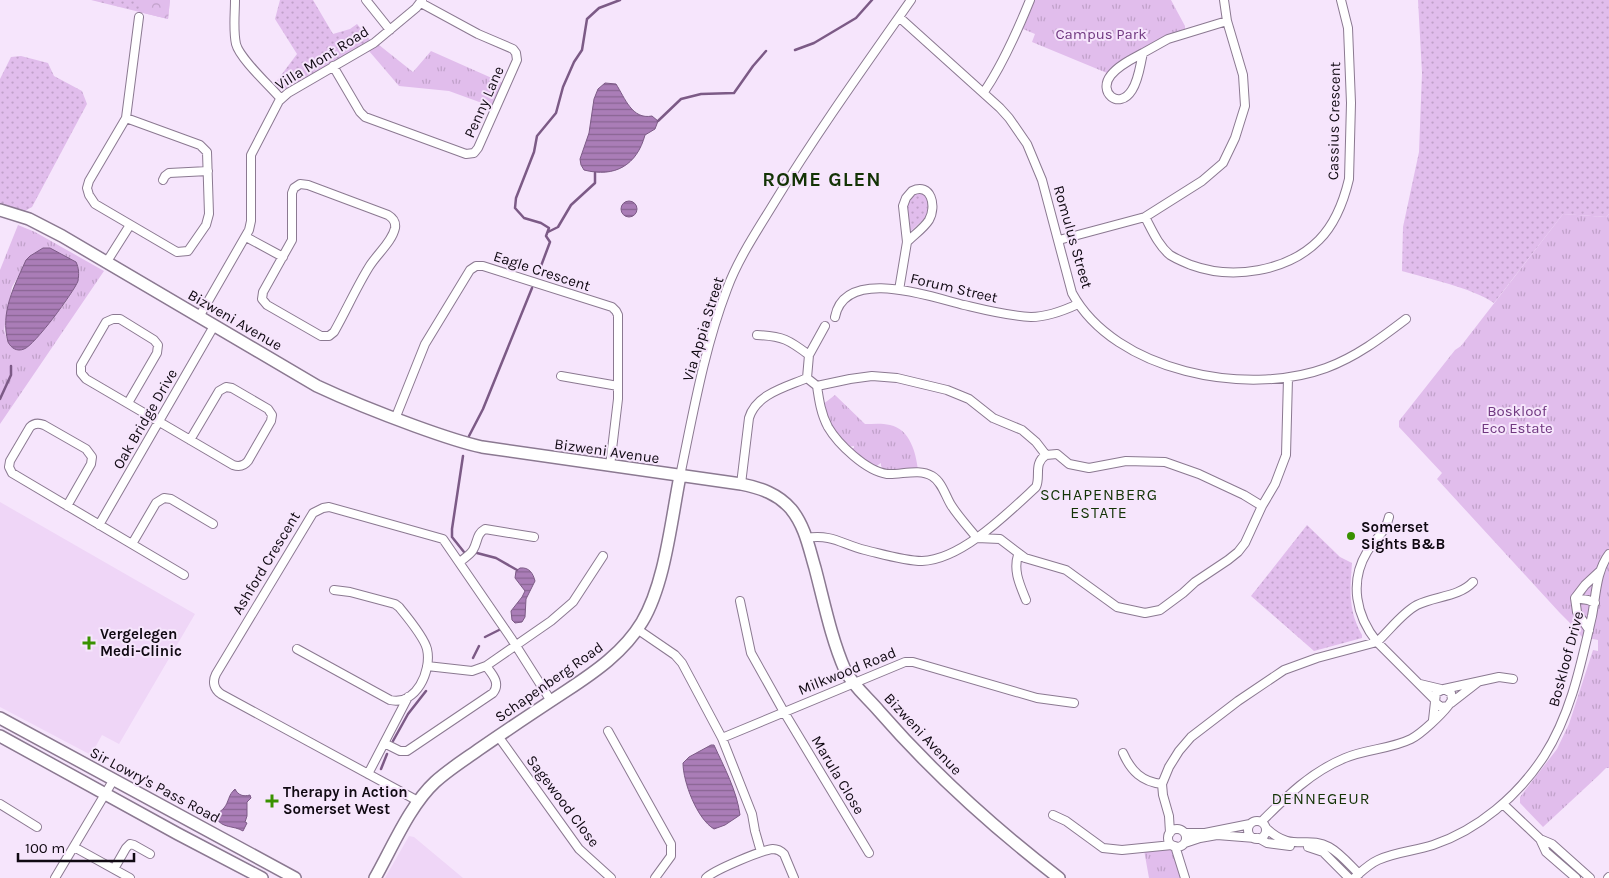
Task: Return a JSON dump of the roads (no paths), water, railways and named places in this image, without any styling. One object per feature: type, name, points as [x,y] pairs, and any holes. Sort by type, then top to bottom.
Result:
[{"type":"street","points":[[234,0],[235,36],[238,49],[281,99]]},
{"type":"street","points":[[366,0],[390,30]]},
{"type":"street","name":"Via Appia Street","points":[[680,476],[705,362],[716,322],[733,275],[766,216],[800,162],[911,0]]},
{"type":"street","points":[[984,92],[1008,50],[1030,0]]},
{"type":"street","points":[[1059,240],[1145,217],[1202,181],[1223,163],[1229,152],[1245,106],[1243,75],[1227,21],[1224,0]]},
{"type":"street","name":"Villa Mont Road","points":[[199,317],[246,237],[251,221],[251,154],[281,99],[374,43],[421,2]]},
{"type":"street","name":"Penny Lane","points":[[333,66],[360,112],[365,117],[466,154],[474,154],[517,60],[516,53],[513,49],[478,34],[421,2]]},
{"type":"street","name":"Cassius Crescent","points":[[1145,217],[1163,248],[1172,256],[1198,267],[1214,271],[1244,272],[1274,266],[1296,257],[1319,240],[1333,221],[1340,207],[1349,179],[1351,103],[1348,28],[1344,3]]},
{"type":"street","points":[[126,118],[202,146],[207,154],[209,214],[206,225],[188,252],[177,252],[95,204],[90,199],[87,188],[126,118],[139,17]]},
{"type":"street","name":"Romulus Street","points":[[899,17],[984,92],[1009,118],[1027,144],[1042,180],[1072,293],[1078,304],[1117,342],[1136,353],[1159,362],[1218,378],[1238,380],[1288,378],[1324,369],[1344,361],[1364,349],[1406,318]]},
{"type":"street","points":[[1143,53],[1132,91],[1122,99],[1116,100],[1111,97],[1107,82],[1111,75],[1124,64],[1143,53],[1175,37],[1227,21]]},
{"type":"street","points":[[163,180],[169,173],[208,171]]},
{"type":"street","points":[[300,184],[308,185],[388,215],[393,218],[395,223],[392,236],[371,264],[334,332],[327,337],[321,336],[263,301],[263,292],[284,257],[293,237],[292,193],[294,188],[300,184]]},
{"type":"street","points":[[899,290],[907,242],[904,202],[912,191],[922,189],[927,191],[933,201],[932,214],[923,227],[907,242]]},
{"type":"street","name":"Bizweni Avenue","points":[[0,210],[29,219],[317,386],[395,419],[463,443],[482,447],[741,484],[764,490],[790,508],[799,521],[806,538],[837,651],[847,673],[898,733],[957,792],[980,814],[1059,878]]},
{"type":"street","points":[[106,262],[130,225]]},
{"type":"street","points":[[246,237],[284,257]]},
{"type":"street","name":"Eagle Crescent","points":[[395,419],[425,344],[468,272],[480,266],[614,309],[618,316],[618,386],[610,466]]},
{"type":"street","name":"Forum Street","points":[[835,317],[841,302],[854,293],[882,288],[1020,316],[1033,317],[1068,309],[1078,304]]},
{"type":"street","points":[[128,404],[157,353],[158,347],[154,340],[120,319],[113,318],[106,322],[81,365],[80,370],[86,378],[128,404],[233,465],[241,466],[248,461],[270,423],[271,413],[268,409],[232,388],[223,388],[219,391],[190,440]]},
{"type":"street","name":"Oak Bridge Drive","points":[[99,525],[214,326]]},
{"type":"street","points":[[807,378],[809,355],[825,326]]},
{"type":"street","points":[[757,335],[777,336],[786,339],[809,355]]},
{"type":"street","points":[[561,376],[618,386]]},
{"type":"street","points":[[817,386],[850,378],[872,376],[897,378],[947,390],[969,399],[993,418],[1022,430],[1036,442],[1046,455]]},
{"type":"street","points":[[807,378],[817,386],[824,418],[841,444],[874,470],[890,474],[919,472],[934,477],[940,483],[955,510],[977,538],[1000,539],[1008,544],[1018,555],[1066,570],[1116,607],[1145,613],[1155,612],[1168,605],[1195,582],[1238,552],[1253,528],[1262,506],[1275,484],[1286,456],[1288,378]]},
{"type":"street","points":[[741,484],[749,418],[753,408],[765,397],[807,378]]},
{"type":"street","points":[[67,506],[92,464],[92,456],[86,449],[44,425],[34,424],[30,427],[10,461],[10,470],[14,475],[184,575]]},
{"type":"street","points":[[806,538],[828,536],[860,549],[920,561],[935,560],[969,545],[1036,488],[1039,464],[1042,458],[1046,455],[1057,454],[1069,464],[1089,468],[1126,461],[1165,462],[1199,474],[1244,495],[1262,506]]},
{"type":"street","name":"Schapenberg Road","points":[[375,878],[418,801],[443,775],[603,665],[637,630],[653,601],[659,582],[680,476]]},
{"type":"street","points":[[132,544],[156,502],[164,498],[171,499],[213,524]]},
{"type":"street","name":"Ashford Crescent","points":[[418,801],[221,694],[215,687],[214,680],[216,674],[310,518],[318,510],[329,507],[437,536],[447,542],[551,701]]},
{"type":"street","points":[[1388,517],[1387,525],[1367,551],[1360,566],[1357,584],[1360,615],[1368,631],[1377,642],[1435,701],[1441,707],[1449,705]]},
{"type":"street","points":[[460,562],[471,553],[479,533],[485,529],[534,537]]},
{"type":"street","points":[[1589,630],[1577,612],[1575,598],[1584,585],[1599,572],[1609,554]]},
{"type":"street","points":[[1018,555],[1016,564],[1017,574],[1026,600]]},
{"type":"street","points":[[427,666],[472,671],[486,666],[551,621],[573,602],[603,556]]},
{"type":"street","name":"Boskloof Drive","points":[[1356,876],[1378,860],[1451,838],[1468,830],[1503,804],[1544,756],[1563,720],[1577,678],[1595,603],[1599,572]]},
{"type":"street","points":[[1185,878],[1163,795],[1162,784],[1169,767],[1191,737],[1275,675],[1288,668],[1317,658],[1377,642],[1412,608],[1428,600],[1464,590],[1473,582]]},
{"type":"street","points":[[334,590],[350,592],[395,604],[400,608],[427,647],[427,666],[423,680],[408,698],[368,774]]},
{"type":"street","points":[[1575,598],[1595,603]]},
{"type":"street","name":"Marula Close","points":[[740,601],[751,654],[868,853]]},
{"type":"street","points":[[637,630],[680,660],[722,738],[752,814],[762,852]]},
{"type":"street","points":[[297,648],[390,700],[397,701],[408,698]]},
{"type":"street","name":"Milkwood Road","points":[[722,738],[902,662],[909,662],[1037,698],[1074,703]]},
{"type":"street","points":[[384,743],[400,751],[407,751],[493,693],[497,688],[497,683],[486,666]]},
{"type":"street","points":[[1433,720],[1436,693],[1443,689],[1499,677],[1513,679]]},
{"type":"street","points":[[1053,815],[1066,821],[1103,848],[1122,850],[1217,835],[1256,838],[1263,836],[1263,825],[1292,790],[1317,772],[1345,758],[1412,738],[1441,715],[1449,705],[1480,681]]},
{"type":"street","points":[[1420,684],[1448,690],[1452,696],[1449,705]]},
{"type":"street","name":"Sir Lowry's Pass Road","points":[[0,718],[295,878]]},
{"type":"street","points":[[608,731],[671,844],[671,856],[654,878]]},
{"type":"street","name":"Sir Lowry's Pass Road","points":[[0,736],[262,878]]},
{"type":"street","name":"Sagewood Close","points":[[498,736],[579,849],[611,878]]},
{"type":"street","points":[[1123,753],[1127,763],[1136,773],[1145,780],[1162,784]]},
{"type":"street","points":[[55,878],[114,779]]},
{"type":"street","points":[[0,804],[37,828]]},
{"type":"street","points":[[1503,804],[1540,839],[1552,844],[1590,878]]},
{"type":"street","points":[[1169,816],[1186,838],[1175,842]]},
{"type":"street","points":[[1175,842],[1175,830],[1196,834],[1250,824],[1255,821],[1263,825],[1276,837],[1289,842],[1325,849],[1356,876]]},
{"type":"street","points":[[1250,824],[1249,833],[1267,843],[1325,849]]},
{"type":"street","points":[[1540,839],[1546,852],[1576,878]]},
{"type":"street","points":[[114,870],[130,844],[150,854]]},
{"type":"street","points":[[74,847],[130,878]]},
{"type":"street","points":[[706,878],[716,871],[772,849],[782,851],[794,878]]},
{"type":"street","points":[[1340,861],[1349,878]]},
{"type":"waterway","points":[[538,274],[550,242],[546,236],[549,228],[541,223],[524,218],[515,208],[516,198],[534,152],[537,136],[556,113],[563,87],[574,62],[582,50],[587,19],[599,8],[620,0]]},
{"type":"waterway","points":[[795,50],[814,43],[856,18],[872,0]]},
{"type":"waterway","points":[[658,121],[681,99],[701,94],[734,93],[766,51]]},
{"type":"waterway","points":[[548,232],[558,227],[571,205],[595,183],[595,173]]},
{"type":"waterway","points":[[469,436],[483,409],[532,288]]},
{"type":"waterway","points":[[0,399],[11,375],[11,366]]},
{"type":"waterway","points":[[463,456],[452,537],[464,552]]},
{"type":"waterway","points":[[477,553],[496,558],[517,570]]},
{"type":"waterway","points":[[485,637],[499,630]]},
{"type":"waterway","points":[[473,658],[479,646]]},
{"type":"waterway","points":[[393,741],[408,714],[426,691]]},
{"type":"waterway","points":[[381,769],[387,754]]},
{"type":"place","name":"Somerset Sights B&B","points":[[1351,536]]},
{"type":"place","name":"Vergelegen Medi-Clinic","points":[[89,643]]},
{"type":"place","name":"Therapy in Action Somerset West","points":[[272,801]]},
{"type":"district","name":"ROME GLEN","points":[[822,179]]},
{"type":"district","name":"SCHAPENBERG ESTATE","points":[[1099,503]]},
{"type":"district","name":"DENNEGEUR","points":[[1321,798]]},
{"type":"park label","name":"Campus Park","points":[[1101,34]]},
{"type":"park label","name":"Boskloof Eco Estate","points":[[1517,420]]}]
